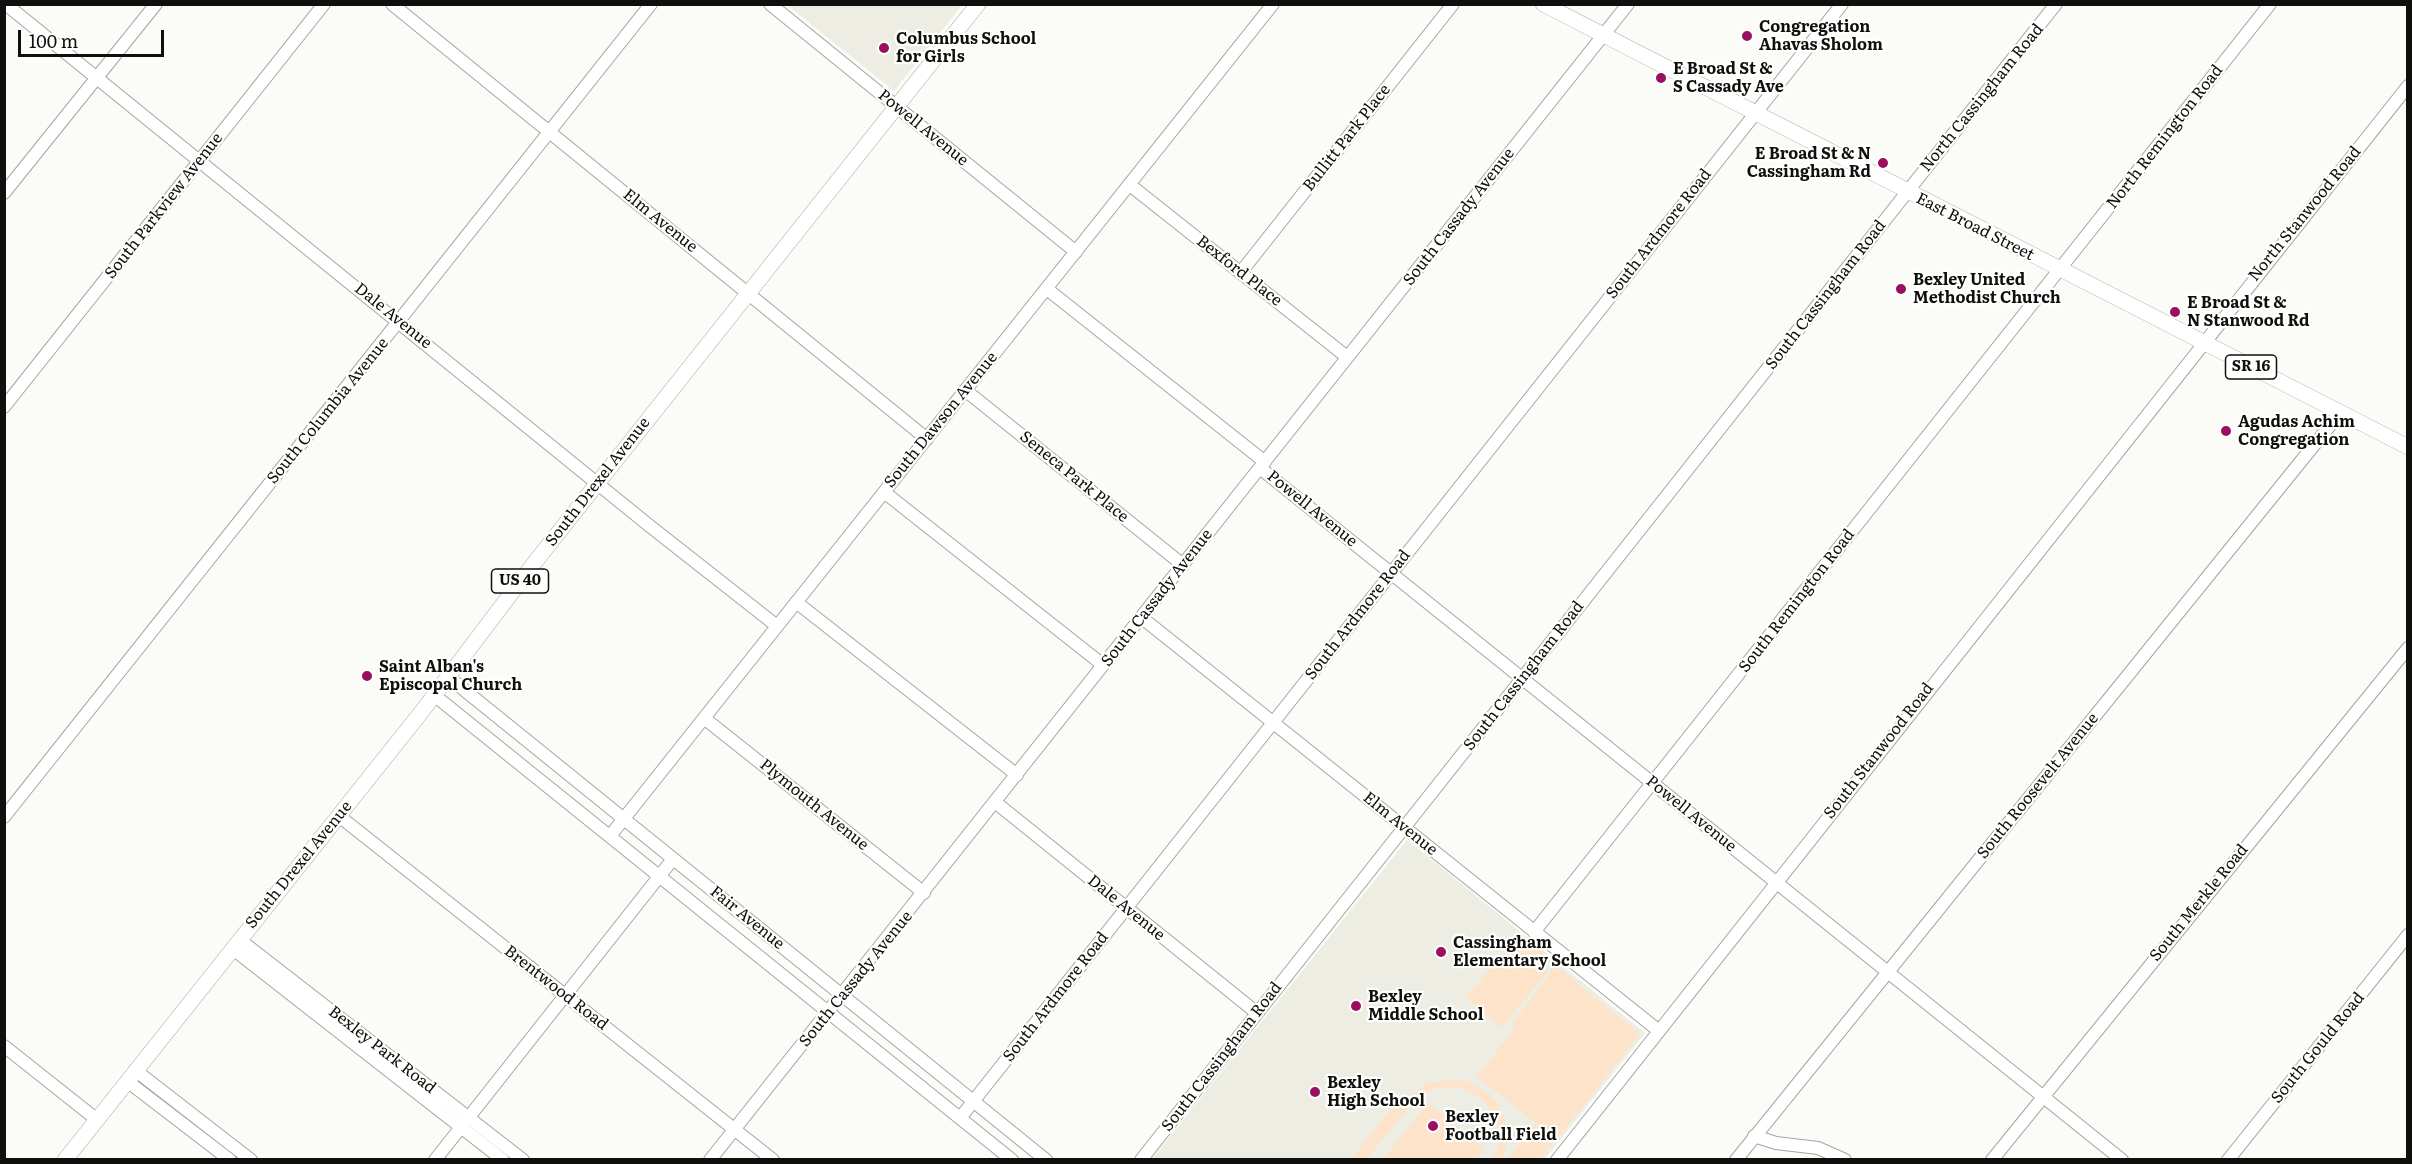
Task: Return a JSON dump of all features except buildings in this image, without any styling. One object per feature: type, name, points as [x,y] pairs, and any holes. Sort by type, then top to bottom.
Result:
[{"type":"main road","name":"South Drexel Avenue","points":[[65,1160],[339,816],[598,483],[978,4]]},
{"type":"main road","name":"East Broad Street","points":[[1543,4],[2407,446]]},
{"type":"street","points":[[4,194],[156,4]]},
{"type":"street","name":"South Parkview Avenue","points":[[4,407],[324,4]]},
{"type":"street","name":"Elm Avenue","points":[[392,4],[927,439]]},
{"type":"street","name":"South Columbia Avenue","points":[[4,817],[651,4]]},
{"type":"street","name":"Powell Avenue","points":[[770,4],[1076,252]]},
{"type":"street","name":"South Dawson Avenue","points":[[610,836],[1273,4]]},
{"type":"street","name":"Bullitt Park Place","points":[[1241,272],[1453,4]]},
{"type":"street","name":"South Cassady Avenue","points":[[711,1160],[1628,4]]},
{"type":"street","name":"South Ardmore Road","points":[[960,1118],[1842,4]]},
{"type":"street","name":"North Cassingham Road","points":[[1907,192],[2056,4]]},
{"type":"street","name":"North Remington Road","points":[[2060,270],[2270,4]]},
{"type":"street","name":"Dale Avenue","points":[[7,7],[201,160],[777,626]]},
{"type":"street","name":"North Stanwood Road","points":[[2202,342],[2408,86]]},
{"type":"street","name":"Bexford Place","points":[[1130,185],[1347,357]]},
{"type":"street","name":"South Cassingham Road","points":[[1141,1160],[1907,192]]},
{"type":"street","name":"South Remington Road","points":[[1534,932],[2060,270]]},
{"type":"street","name":"Powell Avenue","points":[[1047,289],[1392,573],[2122,1160]]},
{"type":"street","name":"South Stanwood Road","points":[[1557,1160],[2202,342]]},
{"type":"street","name":"Seneca Park Place","points":[[965,390],[1183,565]]},
{"type":"street","name":"South Roosevelt Avenue","points":[[1736,1160],[2340,413]]},
{"type":"street","points":[[884,492],[1103,665]]},
{"type":"street","points":[[796,602],[1017,775]]},
{"type":"street","name":"Elm Avenue","points":[[1141,617],[1659,1031]]},
{"type":"street","name":"South Merkle Road","points":[[1992,1160],[2408,648]]},
{"type":"street","name":"Fair Avenue","points":[[447,676],[1046,1160]]},
{"type":"street","name":"Fair Avenue","points":[[434,695],[1012,1160]]},
{"type":"street","name":"Plymouth Avenue","points":[[704,718],[924,893]]},
{"type":"street","name":"Dale Avenue","points":[[995,802],[1257,1013]]},
{"type":"street","name":"Brentwood Road","points":[[339,816],[773,1160]]},
{"type":"street","points":[[435,1160],[674,859]]},
{"type":"street","name":"South Gould Road","points":[[2228,1160],[2408,935]]},
{"type":"street","name":"Bexley Park Road","points":[[236,944],[465,1122],[523,1160]]},
{"type":"street","points":[[4,1046],[96,1119]]},
{"type":"street","points":[[131,1076],[230,1160]]},
{"type":"street","points":[[131,1076],[252,1160]]},
{"type":"street","name":"Bexley Park Road","points":[[465,1122],[503,1160]]},
{"type":"street","points":[[1754,1136],[1776,1143],[1818,1148],[1845,1160]]},
{"type":"shaded area","name":"Columbus School for Girls","points":[[787,5],[962,5],[894,91]]},
{"type":"shaded area","points":[[1407,840],[1645,1033],[1545,1159],[1152,1159]]},
{"type":"shaded area","points":[[1514,940],[1529,952],[1535,945],[1549,957],[1541,966],[1548,971],[1502,1027],[1466,998]]},
{"type":"shaded area","points":[[1556,966],[1640,1034],[1557,1139],[1477,1077],[1513,1030],[1513,1022]]},
{"type":"shaded area","points":[[1452,1079],[1466,1081],[1477,1086],[1496,1102],[1506,1123],[1506,1145],[1502,1159],[1493,1159],[1498,1147],[1499,1134],[1490,1108],[1480,1098],[1466,1090],[1454,1087],[1436,1088],[1416,1099],[1367,1159],[1351,1159],[1400,1098],[1404,1101],[1427,1083]]},
{"type":"shaded area","name":"Bexley Football Field","points":[[1428,1103],[1485,1148],[1476,1159],[1383,1159]]},
{"type":"shaded area","points":[[1534,1126],[1554,1141],[1540,1159],[1507,1159]]},
{"type":"place","name":"Congregation Ahavas Sholom","points":[[1747,36]]},
{"type":"place","name":"Columbus School for Girls","points":[[884,48]]},
{"type":"place","name":"E Broad St & S Cassady Ave","points":[[1661,78]]},
{"type":"place","name":"E Broad St & N Cassingham Rd","points":[[1883,163]]},
{"type":"place","name":"Bexley United Methodist Church","points":[[1901,289]]},
{"type":"place","name":"E Broad St & N Stanwood Rd","points":[[2175,312]]},
{"type":"place","name":"Agudas Achim Congregation","points":[[2226,431]]},
{"type":"place","name":"Saint Alban's Episcopal Church","points":[[367,676]]},
{"type":"place","name":"Cassingham Elementary School","points":[[1441,952]]},
{"type":"place","name":"Bexley Middle School","points":[[1356,1006]]},
{"type":"place","name":"Bexley High School","points":[[1315,1092]]},
{"type":"place","name":"Bexley Football Field","points":[[1433,1126]]}]
